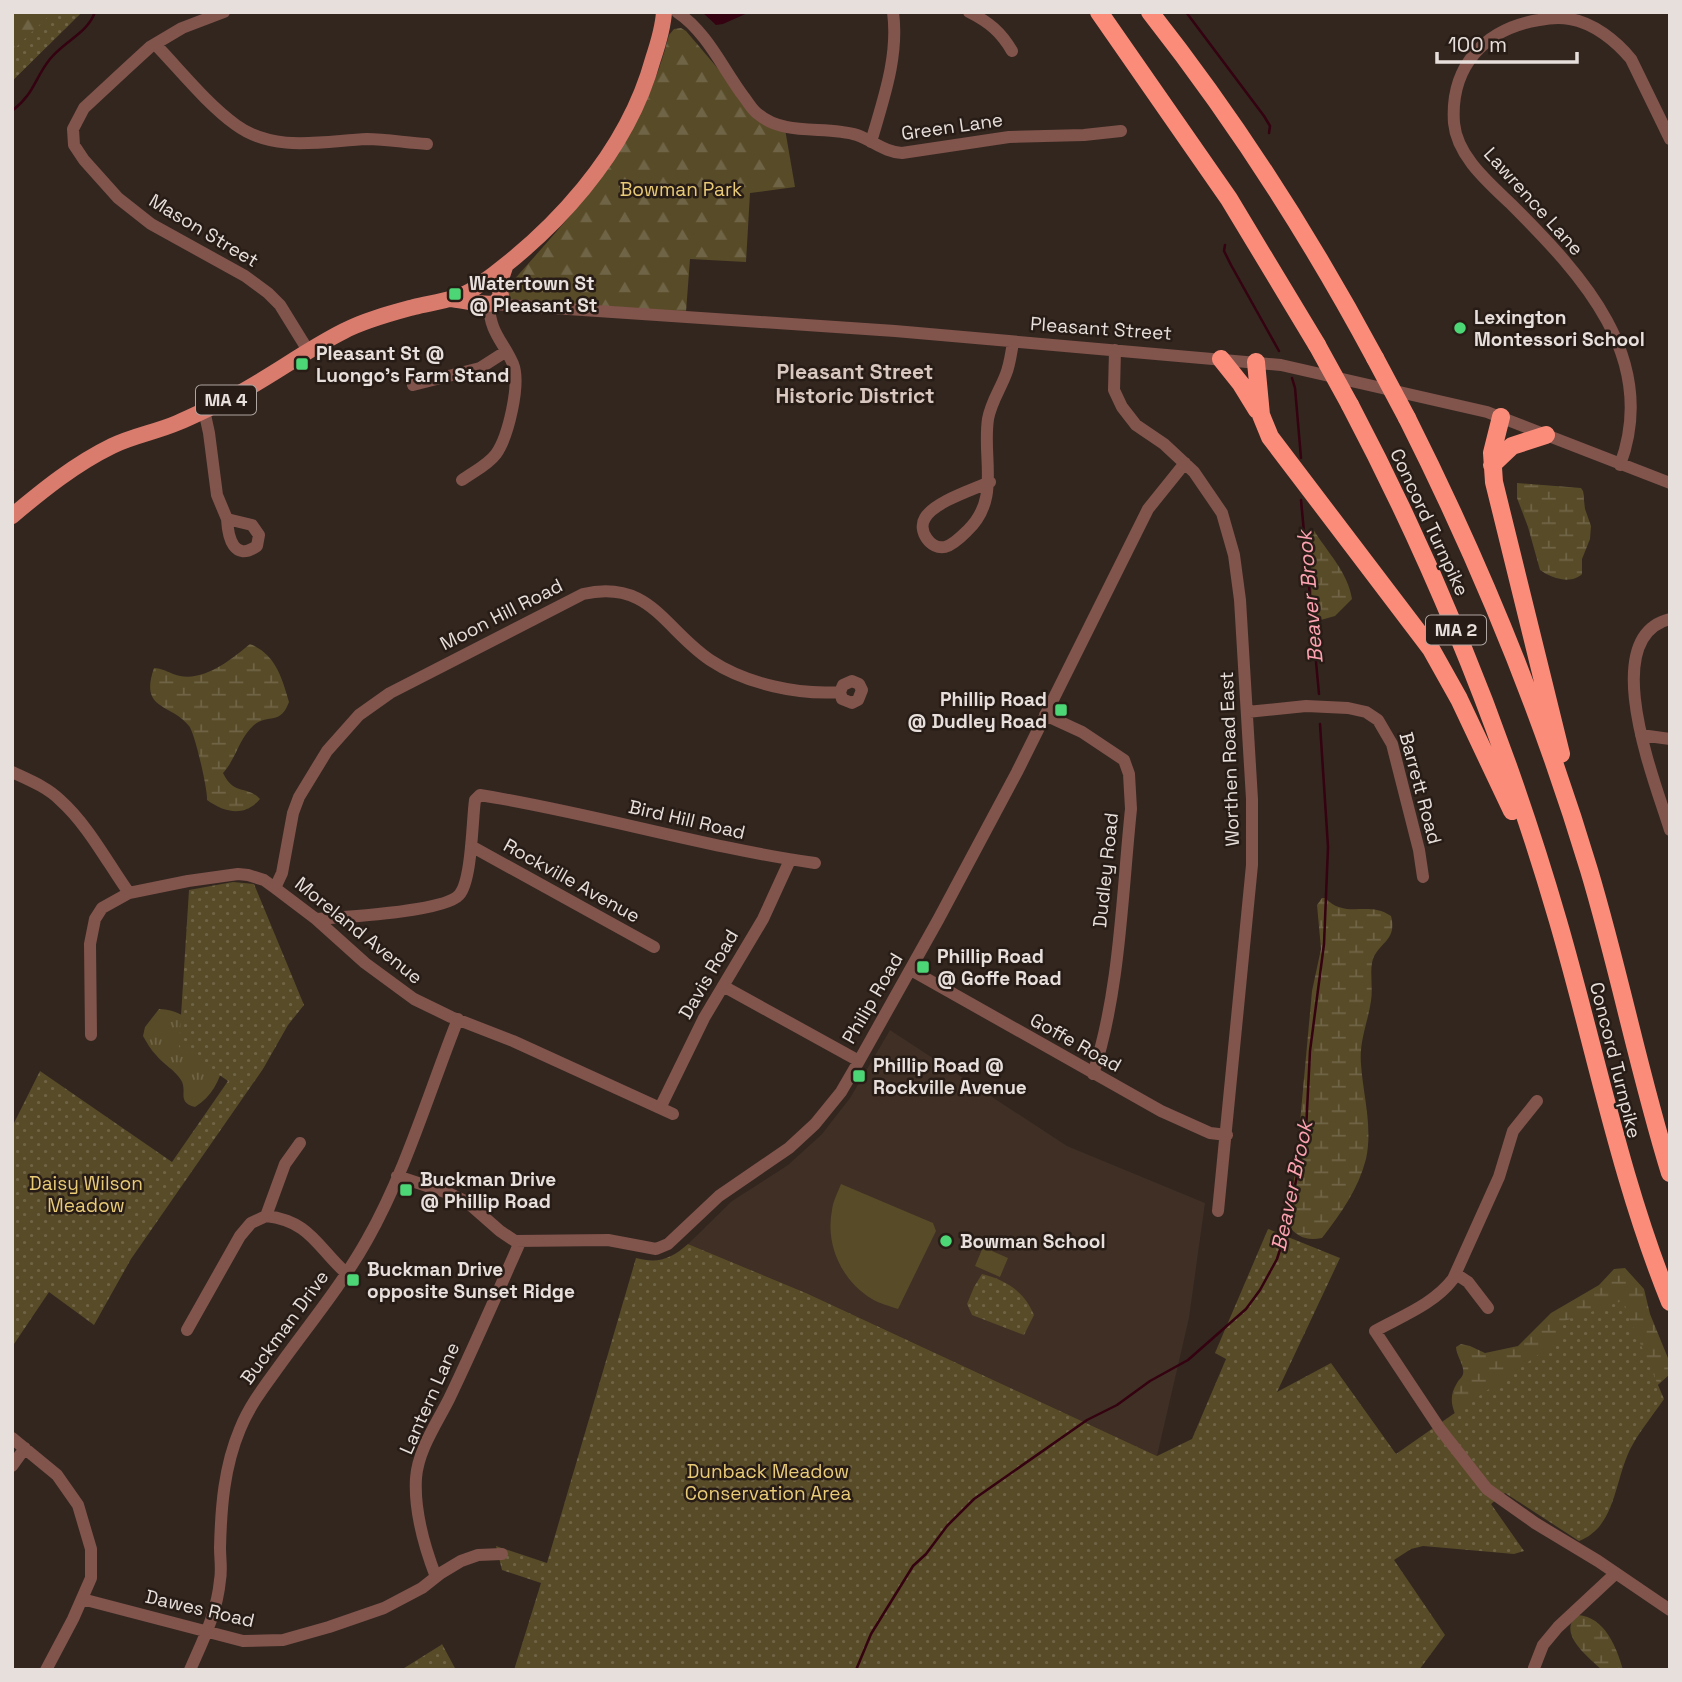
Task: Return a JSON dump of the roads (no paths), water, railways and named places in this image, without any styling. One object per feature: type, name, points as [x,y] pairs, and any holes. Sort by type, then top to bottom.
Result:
[{"type":"highway","name":"Concord Turnpike","points":[[1099,12],[1229,199],[1317,345],[1403,510],[1457,633],[1495,729],[1541,863],[1623,1169],[1670,1303]]},
{"type":"highway","name":"Concord Turnpike","points":[[1150,12],[1264,172],[1324,269],[1375,358],[1456,521],[1497,614],[1569,806],[1670,1172]]},
{"type":"highway","points":[[1221,359],[1241,384],[1281,453],[1439,662],[1541,863]]},
{"type":"highway","points":[[1256,362],[1262,418]]},
{"type":"highway","points":[[1501,417],[1494,442],[1492,466],[1496,489],[1560,747],[1569,806]]},
{"type":"highway","points":[[1492,466],[1511,446],[1546,435]]},
{"type":"main road","points":[[492,296],[505,267],[536,240],[577,195],[628,125],[649,75],[664,12]]},
{"type":"main road","name":"Pleasant Street","points":[[12,516],[71,470],[113,445],[177,423],[234,396],[345,330],[448,299],[492,296]]},
{"type":"street","name":"Mason Street","points":[[224,12],[182,28],[155,44],[84,108],[73,129],[74,145],[118,198],[151,224],[244,276],[268,293],[280,305],[309,352]]},
{"type":"street","name":"Green Lane","points":[[677,12],[709,44],[757,114],[774,123],[858,135],[889,152],[902,153],[1009,137],[1121,131]]},
{"type":"street","points":[[871,142],[890,78],[895,27],[893,15],[908,12]]},
{"type":"street","points":[[969,12],[986,20],[1002,34],[1012,51]]},
{"type":"street","name":"Lawrence Lane","points":[[1620,465],[1629,438],[1632,408],[1629,372],[1619,342],[1602,312],[1576,276],[1474,165],[1460,144],[1454,126],[1454,100],[1460,76],[1469,58],[1487,41],[1526,22],[1550,18],[1570,19],[1606,35],[1622,49],[1631,60],[1670,139]]},
{"type":"street","points":[[155,44],[236,125],[259,138],[277,142],[370,139],[427,144]]},
{"type":"street","points":[[462,480],[496,455],[507,433],[515,375],[513,364],[490,321],[492,296]]},
{"type":"street","name":"Pleasant Street","points":[[492,296],[1256,362],[1308,369],[1501,417],[1670,483]]},
{"type":"street","points":[[990,482],[936,507],[923,519],[922,530],[927,538],[937,547],[947,547],[971,527],[982,512],[990,482],[987,422],[991,404],[1006,374],[1013,342]]},
{"type":"street","name":"Worthen Road East","points":[[1115,350],[1114,390],[1122,407],[1136,425],[1164,444],[1194,472],[1222,513],[1234,555],[1240,600],[1252,799],[1252,865],[1218,1210]]},
{"type":"street","points":[[413,385],[480,368],[505,352]]},
{"type":"street","points":[[204,410],[216,495],[227,519]]},
{"type":"street","name":"Philip Road","points":[[520,1242],[608,1240],[656,1249],[668,1244],[719,1196],[789,1148],[815,1124],[841,1091],[911,970],[1045,715],[1148,509],[1185,463]]},
{"type":"street","name":"Moon Hill Road","points":[[275,888],[282,873],[293,813],[299,797],[327,751],[359,715],[398,689],[583,594],[596,591],[617,592],[637,598],[655,608],[702,654],[741,676],[794,689],[822,693],[840,692]]},
{"type":"street","points":[[1670,619],[1651,627],[1643,638],[1636,652],[1634,685],[1641,735],[1670,830]]},
{"type":"street","name":"Barrett Road","points":[[1247,712],[1306,706],[1348,708],[1366,712],[1378,720],[1392,744],[1419,850],[1423,877]]},
{"type":"street","name":"Dudley Road","points":[[1045,715],[1108,747],[1124,760],[1129,774],[1131,808],[1111,1004],[1093,1074]]},
{"type":"street","points":[[1641,735],[1670,739]]},
{"type":"street","points":[[12,772],[60,800],[78,820],[129,894],[102,908],[92,929],[91,1035]]},
{"type":"street","name":"Bird Hill Road","points":[[471,846],[475,800],[480,795],[552,807],[730,849],[816,863]]},
{"type":"street","points":[[316,919],[376,914],[450,901],[459,895],[465,885],[471,846]]},
{"type":"street","name":"Rockville Avenue","points":[[471,846],[654,947]]},
{"type":"street","name":"Davis Road","points":[[660,1108],[704,1017],[763,919],[790,859]]},
{"type":"street","name":"Moreland Avenue","points":[[129,894],[238,874],[264,880],[316,919],[365,963],[414,999],[673,1114]]},
{"type":"street","name":"Goffe Road","points":[[911,970],[1093,1074],[1189,1125],[1210,1133],[1227,1135]]},
{"type":"street","points":[[723,986],[859,1061]]},
{"type":"street","name":"Buckman Drive","points":[[190,1670],[207,1632],[217,1600],[221,1577],[221,1526],[225,1480],[229,1457],[241,1426],[260,1392],[368,1239],[397,1176],[458,1019]]},
{"type":"street","points":[[1537,1101],[1513,1132],[1488,1203],[1456,1274],[1445,1290],[1375,1331],[1440,1429],[1487,1489],[1670,1610]]},
{"type":"street","points":[[266,1216],[285,1164],[300,1143]]},
{"type":"street","points":[[397,1176],[467,1202],[500,1231],[520,1242]]},
{"type":"street","points":[[187,1331],[240,1236],[251,1223],[266,1216],[284,1218],[305,1230],[346,1273]]},
{"type":"street","name":"Lantern Lane","points":[[436,1577],[429,1560],[416,1502],[416,1475],[429,1437],[520,1242]]},
{"type":"street","points":[[1456,1274],[1468,1282],[1488,1308]]},
{"type":"street","points":[[12,1438],[57,1475],[78,1505],[91,1549],[91,1578],[46,1670]]},
{"type":"street","points":[[12,1466],[25,1448]]},
{"type":"street","name":"Dawes Road","points":[[82,1600],[243,1642],[282,1640],[329,1628],[384,1608],[422,1588],[461,1561],[478,1555],[502,1554]]},
{"type":"street","points":[[1534,1668],[1543,1645],[1558,1627],[1616,1573]]},
{"type":"water","points":[[702,12],[750,12],[716,25]]},
{"type":"waterway","points":[[12,111],[30,92],[50,59],[87,26],[95,12]]},
{"type":"waterway","name":"Beaver Brook","points":[[1186,12],[1264,116],[1270,126],[1269,133]]},
{"type":"waterway","name":"Beaver Brook","points":[[1225,245],[1224,251],[1231,265],[1279,351]]},
{"type":"waterway","name":"Beaver Brook","points":[[1292,378],[1301,458]]},
{"type":"waterway","name":"Beaver Brook","points":[[1301,500],[1319,694]]},
{"type":"waterway","name":"Beaver Brook","points":[[856,1670],[871,1634],[913,1566],[974,1499],[1087,1420],[1117,1405],[1150,1381],[1188,1360],[1246,1309],[1277,1259],[1286,1231],[1306,1130],[1310,1051],[1324,944],[1328,847],[1320,724]]},
{"type":"place","name":"Watertown St @ Pleasant St","points":[[455,294]]},
{"type":"place","name":"Lexington Montessori School","points":[[1460,328]]},
{"type":"place","name":"Pleasant St @ Luongo's Farm Stand","points":[[302,364]]},
{"type":"place","name":"Phillip Road @ Dudley Road","points":[[1061,710]]},
{"type":"place","name":"Phillip Road @ Goffe Road","points":[[923,967]]},
{"type":"place","name":"Phillip Road @ Rockville Avenue","points":[[859,1076]]},
{"type":"place","name":"Buckman Drive @ Phillip Road","points":[[406,1190]]},
{"type":"place","name":"Bowman School","points":[[946,1241]]},
{"type":"place","name":"Buckman Drive opposite Sunset Ridge","points":[[353,1280]]},
{"type":"district","name":"Pleasant Street Historic District","points":[[855,384]]},
{"type":"park label","name":"Bowman Park","points":[[681,189]]},
{"type":"park label","name":"Daisy Wilson Meadow","points":[[86,1194]]},
{"type":"park label","name":"Dunback Meadow Conservation Area","points":[[768,1482]]}]
